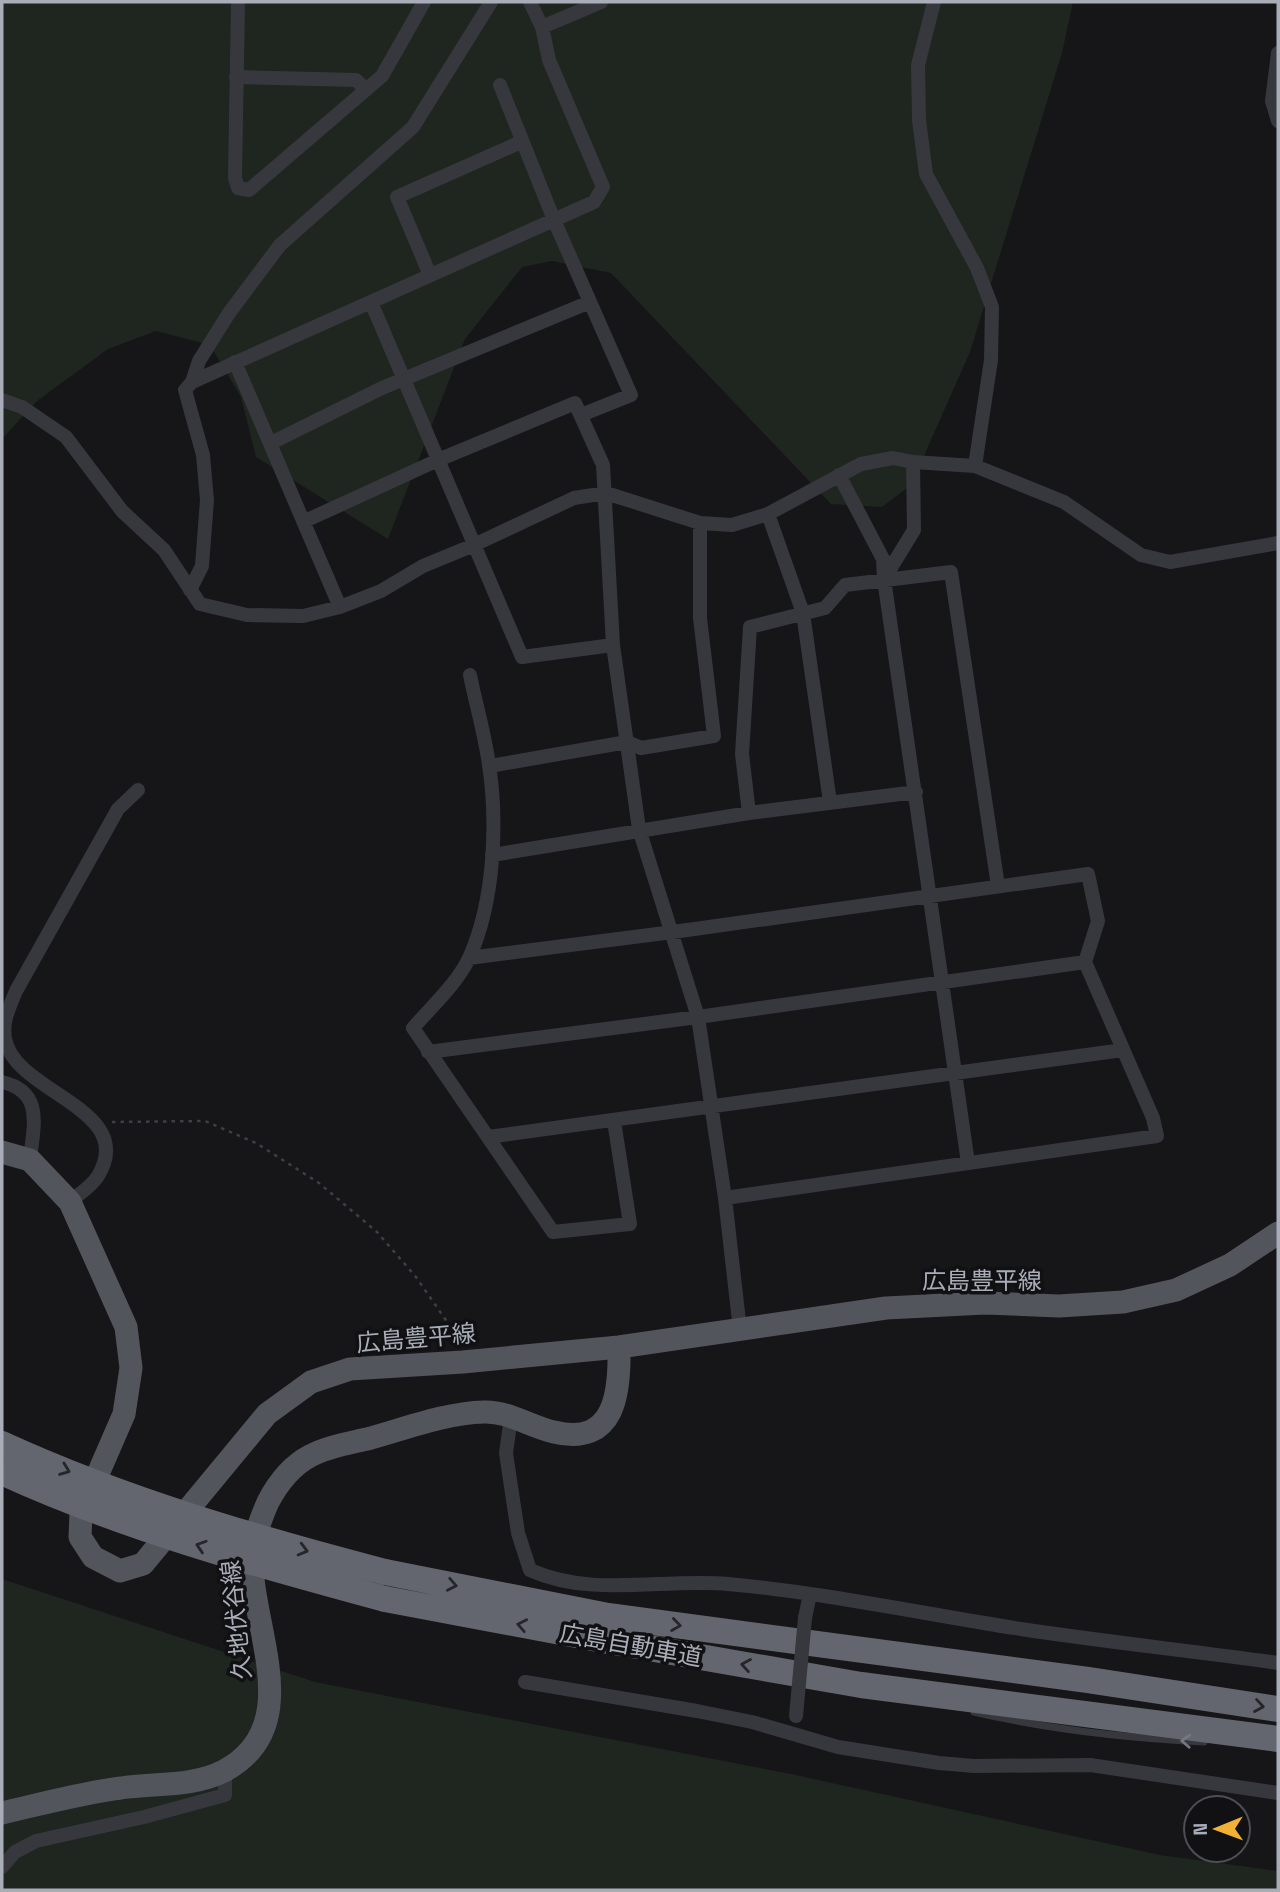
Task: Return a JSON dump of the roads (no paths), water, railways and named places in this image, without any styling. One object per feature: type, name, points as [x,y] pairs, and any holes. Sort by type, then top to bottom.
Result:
[{"type":"highway","name":"広島自動車道","points":[[2,1444],[181,1512],[268,1541],[386,1572],[608,1616],[1070,1678],[1278,1709]]},
{"type":"highway","name":"広島自動車道","points":[[2,1472],[138,1526],[263,1566],[384,1599],[861,1685],[1278,1740]]},
{"type":"main road","points":[[2,1152],[30,1160]]},
{"type":"main road","name":"広島豊平線","points":[[30,1160],[70,1202],[126,1327],[131,1368],[124,1413],[81,1513],[80,1537],[93,1557],[120,1571],[144,1564],[267,1414],[311,1382],[350,1369],[463,1362],[619,1347],[886,1308],[985,1303],[1059,1306],[1123,1302],[1176,1290],[1230,1265],[1278,1233]]},
{"type":"main road","name":"久地伏谷線","points":[[2,1812],[119,1788],[202,1780],[225,1770],[247,1754],[262,1732],[269,1709],[271,1681],[255,1592],[252,1556],[262,1515],[274,1490],[291,1469],[311,1455],[463,1414],[487,1412],[554,1432],[570,1435],[587,1433],[598,1428],[616,1401],[620,1378],[619,1347]]},
{"type":"street","points":[[238,2],[235,178],[238,188],[249,190],[382,76],[424,2]]},
{"type":"street","points":[[190,590],[202,566],[207,500],[203,455],[185,390],[192,382],[199,361],[229,313],[280,245],[413,127],[491,2]]},
{"type":"street","points":[[192,382],[594,202],[603,187],[549,60],[542,27],[530,2]]},
{"type":"street","points":[[542,27],[601,2]]},
{"type":"street","points":[[934,2],[918,65],[919,120],[926,174],[977,268],[992,307],[991,360],[975,466]]},
{"type":"street","points":[[1278,53],[1272,101],[1278,121]]},
{"type":"street","points":[[236,77],[356,80],[366,90]]},
{"type":"street","points":[[500,85],[521,142],[631,395],[581,415]]},
{"type":"street","points":[[430,275],[397,197],[521,142]]},
{"type":"street","points":[[370,302],[522,657],[613,645]]},
{"type":"street","points":[[271,443],[405,379],[590,302]]},
{"type":"street","points":[[235,362],[340,607]]},
{"type":"street","points":[[2,400],[22,407],[66,437],[122,511],[164,550],[200,604],[247,615],[303,616],[340,607],[381,591],[423,566],[575,498],[606,493],[700,523],[732,525],[768,514],[861,464],[893,458],[975,466],[1064,502],[1141,555],[1170,562],[1278,543]]},
{"type":"street","points":[[305,521],[438,460],[575,402],[603,465],[613,645],[639,829],[698,1017],[725,1198],[740,1330]]},
{"type":"street","points":[[884,579],[914,530],[914,462]]},
{"type":"street","points":[[839,475],[883,559],[968,1163]]},
{"type":"street","points":[[768,514],[803,613],[830,802]]},
{"type":"street","points":[[489,766],[627,742],[640,748],[713,736],[700,618],[700,523]]},
{"type":"street","points":[[749,813],[742,754],[750,627],[825,608],[845,585],[951,572],[998,886]]},
{"type":"street","points":[[470,675],[489,766],[492,855],[484,915],[469,957],[458,975],[413,1028],[553,1232],[631,1224],[614,1121]]},
{"type":"street","points":[[70,1202],[98,1177],[107,1151],[100,1128],[79,1108],[26,1073],[11,1056],[4,1038],[6,1015],[16,991],[118,809],[138,790]]},
{"type":"street","points":[[492,855],[639,829],[916,792]]},
{"type":"street","points":[[469,957],[673,932],[1088,874],[1098,921],[1085,962],[1153,1118],[1157,1136],[725,1198]]},
{"type":"street","points":[[428,1052],[1085,962]]},
{"type":"street","points":[[488,1137],[1123,1050]]},
{"type":"street","points":[[2,1082],[23,1091],[34,1108],[30,1160]]},
{"type":"street","points":[[511,1417],[506,1453],[518,1533],[530,1570],[548,1578],[596,1585],[725,1584],[810,1594],[1022,1629],[1278,1663]]},
{"type":"street","points":[[792,1733],[810,1594]]},
{"type":"street","points":[[525,1682],[697,1711],[792,1733],[838,1747],[939,1763],[974,1766],[1090,1765],[1278,1793]]},
{"type":"street","points":[[2,1867],[15,1852],[36,1841],[144,1817],[225,1795],[225,1770]]},
{"type":"lane","points":[[813,1644],[878,1642]]},
{"type":"lane","points":[[1009,1660],[1070,1678]]},
{"type":"lane","points":[[861,1685],[952,1707]]},
{"type":"lane","points":[[965,1710],[1030,1726],[1151,1740],[1215,1742]]},
{"type":"lane","points":[[1240,1744],[1278,1745]]}]
